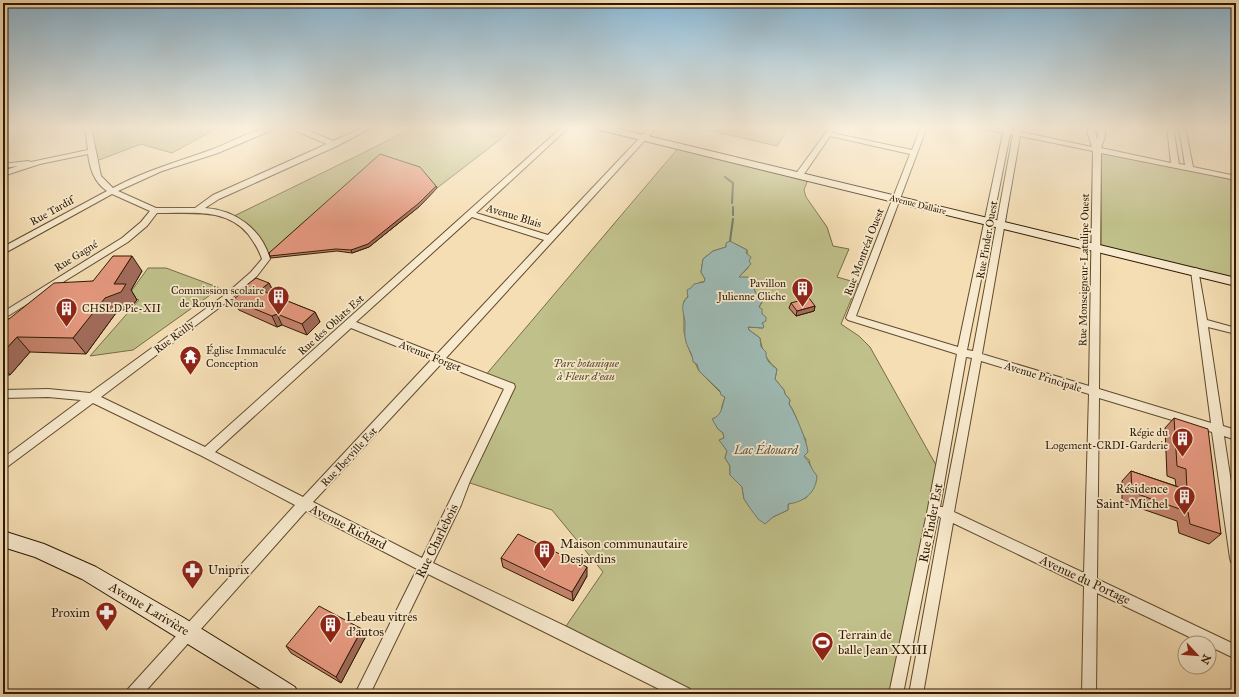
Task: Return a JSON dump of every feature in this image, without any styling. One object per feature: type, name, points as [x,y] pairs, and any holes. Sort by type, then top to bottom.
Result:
[{"type":"street","points":[[3,174],[54,160]]},
{"type":"street","points":[[94,160],[97,176],[101,183],[111,190],[155,210],[197,210],[216,197],[299,160]]},
{"type":"street","name":"Rue Tardif","points":[[3,251],[111,190],[147,174],[190,160]]},
{"type":"street","name":"Rue des Oblats Est","points":[[206,453],[351,324],[530,160]]},
{"type":"street","name":"Rue Iberville Est","points":[[133,694],[304,504],[624,160]]},
{"type":"street","name":"Avenue Dallaire","points":[[734,160],[1236,282]]},
{"type":"street","points":[[799,175],[810,160]]},
{"type":"street","name":"Rue Montréal Ouest","points":[[851,318],[911,160]]},
{"type":"street","name":"Rue Pinder Ouest","points":[[962,352],[1002,160]]},
{"type":"street","name":"Rue Pinder Ouest","points":[[977,356],[1002,224],[1012,160]]},
{"type":"street","name":"Rue Monseigneur-Latulipe Ouest","points":[[1088,694],[1089,581],[1097,248],[1097,160]]},
{"type":"street","points":[[1147,160],[1236,178]]},
{"type":"street","points":[[1174,160],[1175,165]]},
{"type":"street","points":[[1188,160],[1189,168]]},
{"type":"street","points":[[3,166],[18,163],[34,164]]},
{"type":"street","name":"Rue Gagné","points":[[3,316],[125,240],[144,224],[155,210]]},
{"type":"street","name":"Rue Reilly","points":[[3,464],[229,296],[262,266],[266,259],[265,252],[244,224],[223,214],[197,210]]},
{"type":"street","name":"Avenue Blais","points":[[471,214],[551,239]]},
{"type":"street","points":[[1195,271],[1216,429],[1236,558]]},
{"type":"street","name":"Avenue Principale","points":[[851,318],[1236,435]]},
{"type":"street","points":[[1202,322],[1236,331]]},
{"type":"street","name":"Avenue Forget","points":[[351,324],[510,387]]},
{"type":"street","name":"Rue Pinder Est","points":[[896,694],[934,508],[962,352]]},
{"type":"street","name":"Rue Pinder Est","points":[[916,694],[947,514],[977,356]]},
{"type":"street","name":"Rue Charlebois","points":[[362,694],[455,505],[464,481],[510,387]]},
{"type":"street","name":"Avenue Richard","points":[[3,394],[58,393],[93,398],[206,453],[425,566],[562,632],[685,694]]},
{"type":"street","name":"Avenue du Portage","points":[[934,508],[1236,652]]},
{"type":"street","name":"Avenue Larivière","points":[[3,539],[64,560],[94,576],[189,632],[288,694]]},
{"type":"green space","points":[[350,160],[378,160],[266,259],[265,252],[232,217]]},
{"type":"green space","points":[[389,160],[474,160],[437,188],[421,169]]},
{"type":"green space","name":"Parc botanique à Fleur d'eau","points":[[669,160],[736,160],[809,177],[804,190],[806,197],[827,227],[833,246],[849,249],[837,277],[858,283],[841,324],[859,336],[870,347],[941,474],[896,694],[685,694],[562,632],[603,572],[552,510],[464,481],[510,387],[484,377]],"holes":[[[735,244],[747,250],[748,268],[739,277],[752,283],[757,295],[761,294],[764,299],[759,307],[762,314],[763,328],[748,327],[749,330],[760,338],[762,347],[770,363],[777,369],[775,379],[790,400],[789,404],[806,440],[804,456],[809,460],[811,469],[810,492],[806,498],[788,504],[788,510],[773,517],[765,523],[744,499],[742,487],[730,475],[730,466],[725,458],[727,451],[720,440],[724,438],[723,433],[718,429],[713,419],[721,414],[725,397],[699,371],[690,352],[684,332],[684,301],[700,282],[704,282],[705,279],[701,272],[703,259],[713,251],[726,247],[726,245]]]},
{"type":"green space","points":[[1100,160],[1143,160],[1236,178],[1236,280],[1101,247]]},
{"type":"green space","points":[[148,268],[166,268],[220,288],[133,350],[90,356],[139,300],[127,297]]},
{"type":"water","name":"Lac Édouard","points":[[730,241],[747,250],[746,253],[751,257],[749,261],[751,264],[739,277],[748,277],[757,295],[761,294],[762,292],[766,294],[759,307],[762,309],[762,314],[766,317],[766,321],[762,323],[764,326],[763,328],[748,327],[749,330],[760,338],[761,347],[766,352],[767,360],[777,369],[775,379],[790,400],[789,404],[800,427],[807,447],[808,452],[804,456],[817,476],[812,492],[808,496],[794,503],[788,504],[788,510],[773,517],[765,524],[758,519],[750,508],[744,499],[742,487],[730,475],[730,466],[725,458],[727,451],[719,440],[724,438],[723,433],[718,429],[712,419],[720,413],[725,397],[721,395],[720,391],[699,371],[697,364],[693,362],[685,337],[683,306],[688,297],[687,290],[694,284],[704,282],[705,279],[701,272],[703,259],[713,251],[726,247],[726,243]]},
{"type":"building","points":[[374,160],[397,160],[420,167],[436,186],[419,203],[368,244],[351,250],[336,249],[270,256],[269,253]]},
{"type":"building","points":[[113,256],[132,256],[114,284],[126,284],[121,292],[105,298],[73,338],[17,337],[3,352],[3,320],[9,319],[54,283],[93,281]]},
{"type":"building","points":[[256,278],[269,283],[260,290],[315,312],[302,324],[277,314],[272,316],[233,300],[240,294],[236,293]]},
{"type":"building","points":[[809,298],[815,306],[797,311],[791,303]]},
{"type":"building","points":[[1174,418],[1208,429],[1221,534],[1190,524],[1188,512],[1132,492],[1131,471],[1187,490],[1186,469],[1177,466]]},
{"type":"building","name":"Maison communautaire Desjardins","points":[[518,534],[587,567],[572,592],[501,558]]},
{"type":"building","name":"Lebeau vitres d'autos","points":[[319,606],[362,629],[336,677],[286,646]]},
{"type":"waterway","points":[[725,177],[733,183],[732,203]]},
{"type":"waterway","points":[[733,207],[733,215]]},
{"type":"waterway","points":[[730,241],[733,219]]},
{"type":"place","name":"Pavillon Julienne Cliche","points":[[802,308]]},
{"type":"place","name":"Commission scolaire de Rouyn Noranda","points":[[279,316]]},
{"type":"place","name":"CHSLD Pie-XII","points":[[67,328]]},
{"type":"place","name":"Église Immaculée Conception","points":[[190,376]]},
{"type":"place","name":"Régie du Logement-CRDI-Garderie","points":[[1183,458]]},
{"type":"place","name":"Résidence Saint-Michel","points":[[1184,516]]},
{"type":"place","name":"Maison communautaire Desjardins","points":[[545,570]]},
{"type":"place","name":"Uniprix","points":[[193,590]]},
{"type":"place","name":"Proxim","points":[[106,632]]},
{"type":"place","name":"Lebeau vitres d'autos","points":[[330,644]]},
{"type":"place","name":"Terrain de balle Jean XXIII","points":[[822,662]]}]
